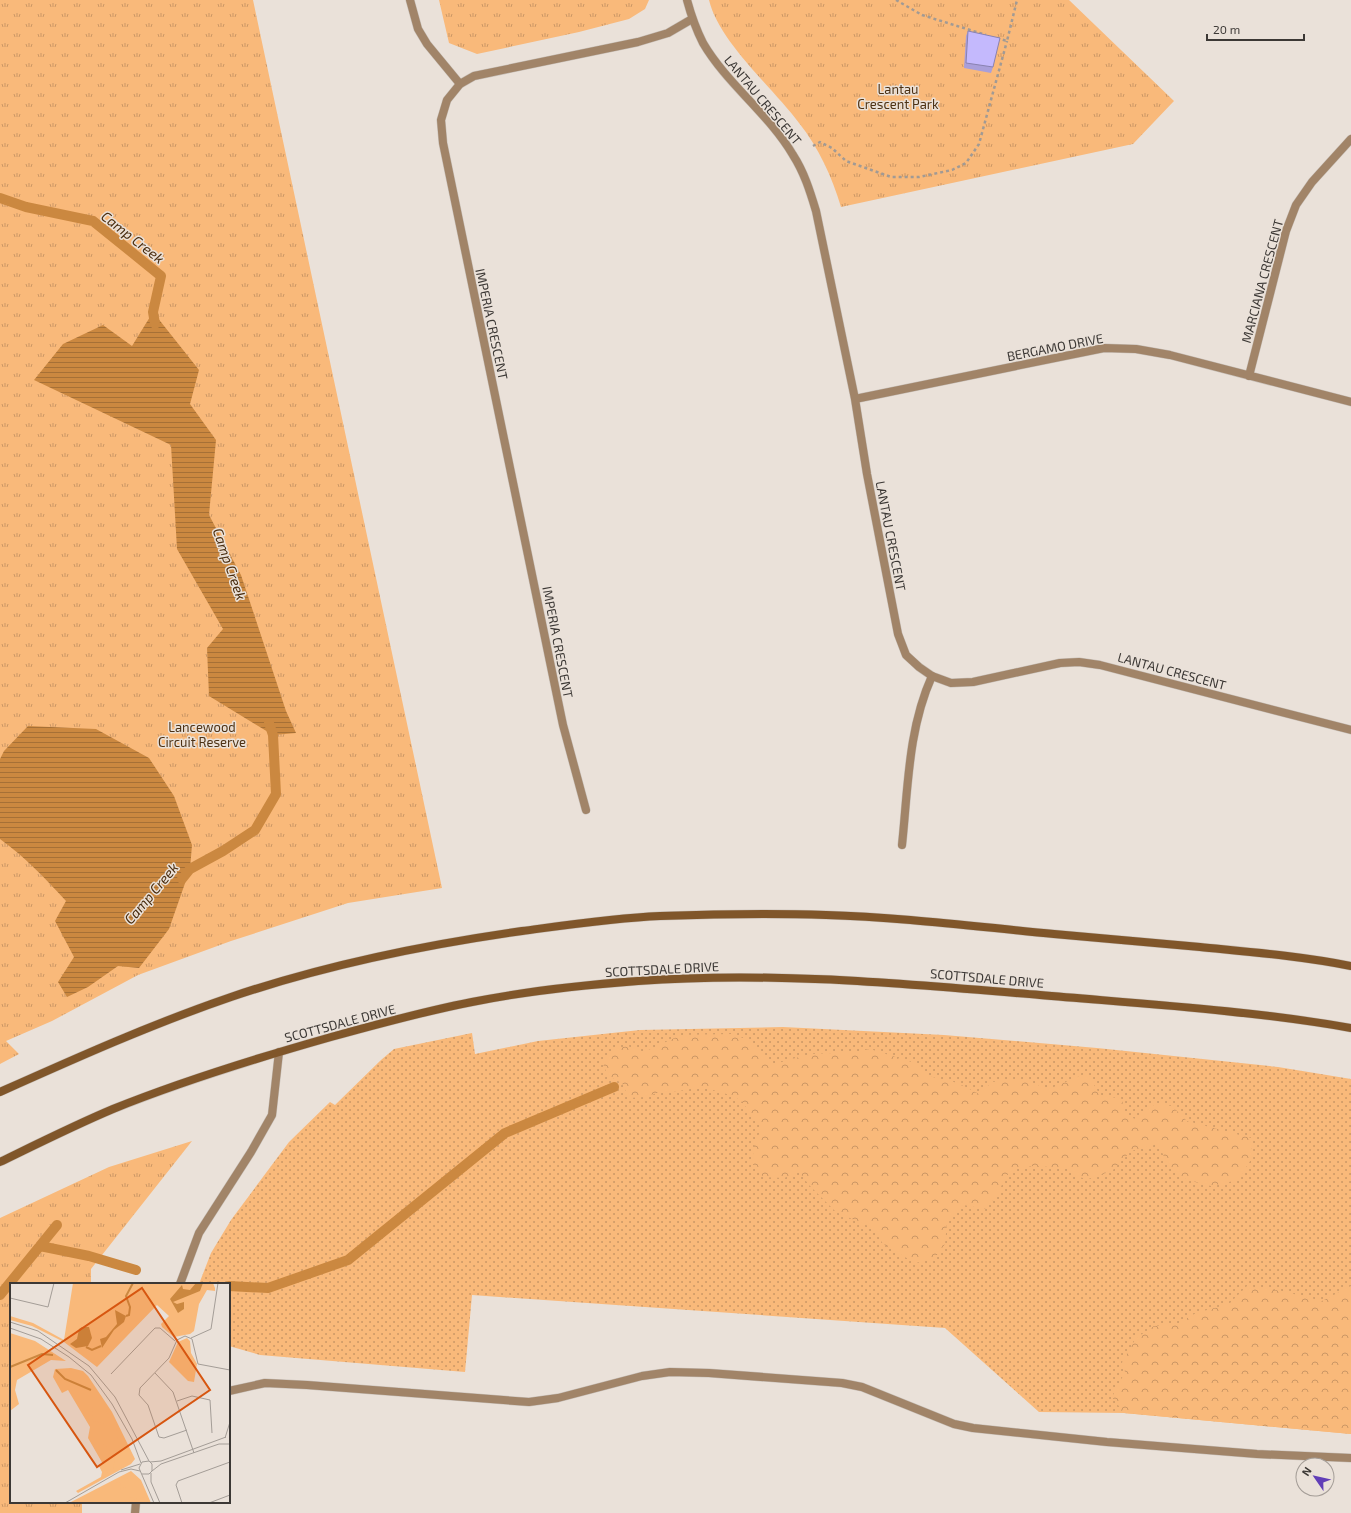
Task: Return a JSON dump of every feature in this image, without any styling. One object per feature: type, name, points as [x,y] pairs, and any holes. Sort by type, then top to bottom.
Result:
[{"type":"main road","points":[[0,1092],[165,1021],[232,997],[311,974],[382,955],[472,938],[565,925],[656,916],[746,914],[836,916],[921,922],[1228,950],[1314,959],[1351,966]]},
{"type":"main road","name":"SCOTTSDALE DRIVE","points":[[0,1162],[111,1110],[237,1064],[395,1020],[475,1001],[560,988],[641,981],[714,978],[788,978],[872,981],[1234,1012],[1351,1028]]},
{"type":"street","points":[[410,0],[418,29],[427,44],[460,84]]},
{"type":"street","name":"LANTAU CRESCENT","points":[[687,0],[692,19],[703,42],[714,59],[777,131],[793,154],[807,182],[816,211],[855,399],[867,474],[898,634],[906,655],[932,676],[951,683],[973,682],[1060,663],[1079,662],[1100,665],[1351,730]]},
{"type":"street","name":"IMPERIA CRESCENT","points":[[586,810],[563,725],[442,143],[441,120],[447,100],[460,84],[474,76],[638,42],[668,32],[692,19]]},
{"type":"street","name":"MARCIANA CRESCENT","points":[[1249,376],[1286,231],[1296,205],[1312,182],[1351,139]]},
{"type":"street","name":"BERGAMO DRIVE","points":[[855,399],[1104,348],[1136,349],[1170,355],[1351,402]]},
{"type":"street","points":[[902,846],[914,730],[924,695],[932,676]]},
{"type":"street","points":[[180,1283],[199,1233],[251,1152],[272,1115],[279,1052]]},
{"type":"street","points":[[230,1391],[265,1383],[529,1402],[558,1398],[642,1376],[670,1372],[709,1373],[842,1383],[862,1387],[954,1424],[973,1428],[1107,1442],[1249,1454],[1351,1458]]},
{"type":"street","points":[[135,1513],[136,1503]]},
{"type":"path","points":[[896,0],[922,15],[969,31],[1007,41]]},
{"type":"path","points":[[793,154],[820,142],[832,148],[846,161],[890,177],[919,177],[952,170],[966,163],[979,144],[1017,0]]},
{"type":"green space","name":"Lancewood Circuit Reserve","points":[[0,0],[253,0],[442,888],[348,903],[231,941],[138,975],[52,1021],[6,1041],[19,1054],[0,1064]]},
{"type":"green space","points":[[439,0],[649,0],[645,9],[629,19],[579,32],[477,54],[449,43]]},
{"type":"green space","name":"Lantau Crescent Park","points":[[709,0],[1069,0],[1174,101],[1133,144],[841,207],[829,174],[813,142],[788,109],[735,48],[715,16]]},
{"type":"green space","points":[[783,1027],[944,1035],[1097,1048],[1278,1067],[1351,1079],[1351,1434],[1124,1413],[1039,1412],[945,1328],[472,1295],[465,1372],[260,1355],[230,1346],[230,1283],[199,1283],[211,1253],[231,1220],[289,1142],[330,1102],[335,1105],[394,1049],[472,1033],[475,1054],[538,1041],[640,1030]]},
{"type":"green space","points":[[732,1034],[751,1041],[771,1065],[810,1054],[856,1052],[870,1049],[918,1064],[924,1075],[958,1083],[979,1094],[992,1082],[1021,1079],[1049,1089],[1087,1073],[1100,1095],[1122,1099],[1125,1116],[1136,1119],[1155,1104],[1172,1106],[1187,1121],[1251,1138],[1252,1158],[1238,1180],[1211,1186],[1187,1180],[1169,1167],[1158,1144],[1131,1151],[1112,1171],[1088,1179],[1078,1177],[1069,1168],[1034,1166],[1017,1168],[1006,1176],[997,1195],[985,1209],[964,1205],[947,1222],[945,1244],[934,1259],[915,1263],[883,1244],[873,1228],[836,1212],[809,1185],[799,1172],[784,1178],[763,1177],[752,1163],[754,1147],[762,1126],[740,1100],[730,1095],[703,1087],[672,1092],[664,1091],[644,1097],[629,1098],[622,1083],[608,1076],[603,1064],[612,1050],[627,1046],[644,1052],[681,1035]]},
{"type":"green space","points":[[192,1141],[91,1269],[91,1283],[10,1283],[10,1503],[82,1503],[82,1513],[0,1513],[0,1218],[109,1167]]},
{"type":"green space","points":[[1247,1286],[1282,1291],[1322,1301],[1351,1286],[1351,1434],[1124,1413],[1112,1397],[1125,1372],[1122,1362],[1136,1338],[1154,1326],[1177,1324],[1196,1313],[1229,1304]]},
{"type":"water","points":[[153,312],[199,370],[190,404],[216,440],[209,515],[241,575],[286,711],[296,733],[273,735],[209,696],[207,648],[223,629],[177,549],[171,445],[34,380],[63,344],[103,325],[132,346]]},
{"type":"water","points":[[28,726],[96,729],[149,758],[174,796],[192,845],[190,869],[169,929],[139,968],[118,966],[88,987],[67,997],[58,982],[74,957],[55,921],[66,901],[34,868],[0,839],[0,759],[4,751]]},
{"type":"building","points":[[968,31],[1000,38],[993,67],[966,63]]},
{"type":"waterway","name":"Camp Creek","points":[[0,198],[26,207],[93,221],[161,276],[153,312],[155,324]]},
{"type":"waterway","name":"Camp Creek","points":[[182,879],[190,869],[223,851],[255,830],[276,794],[273,735],[269,723]]},
{"type":"waterway","points":[[230,1286],[268,1288],[348,1260],[505,1133],[614,1087]]},
{"type":"waterway","name":"Camp Creek","points":[[0,1295],[57,1225]]},
{"type":"waterway","points":[[40,1246],[89,1256],[136,1270]]}]
